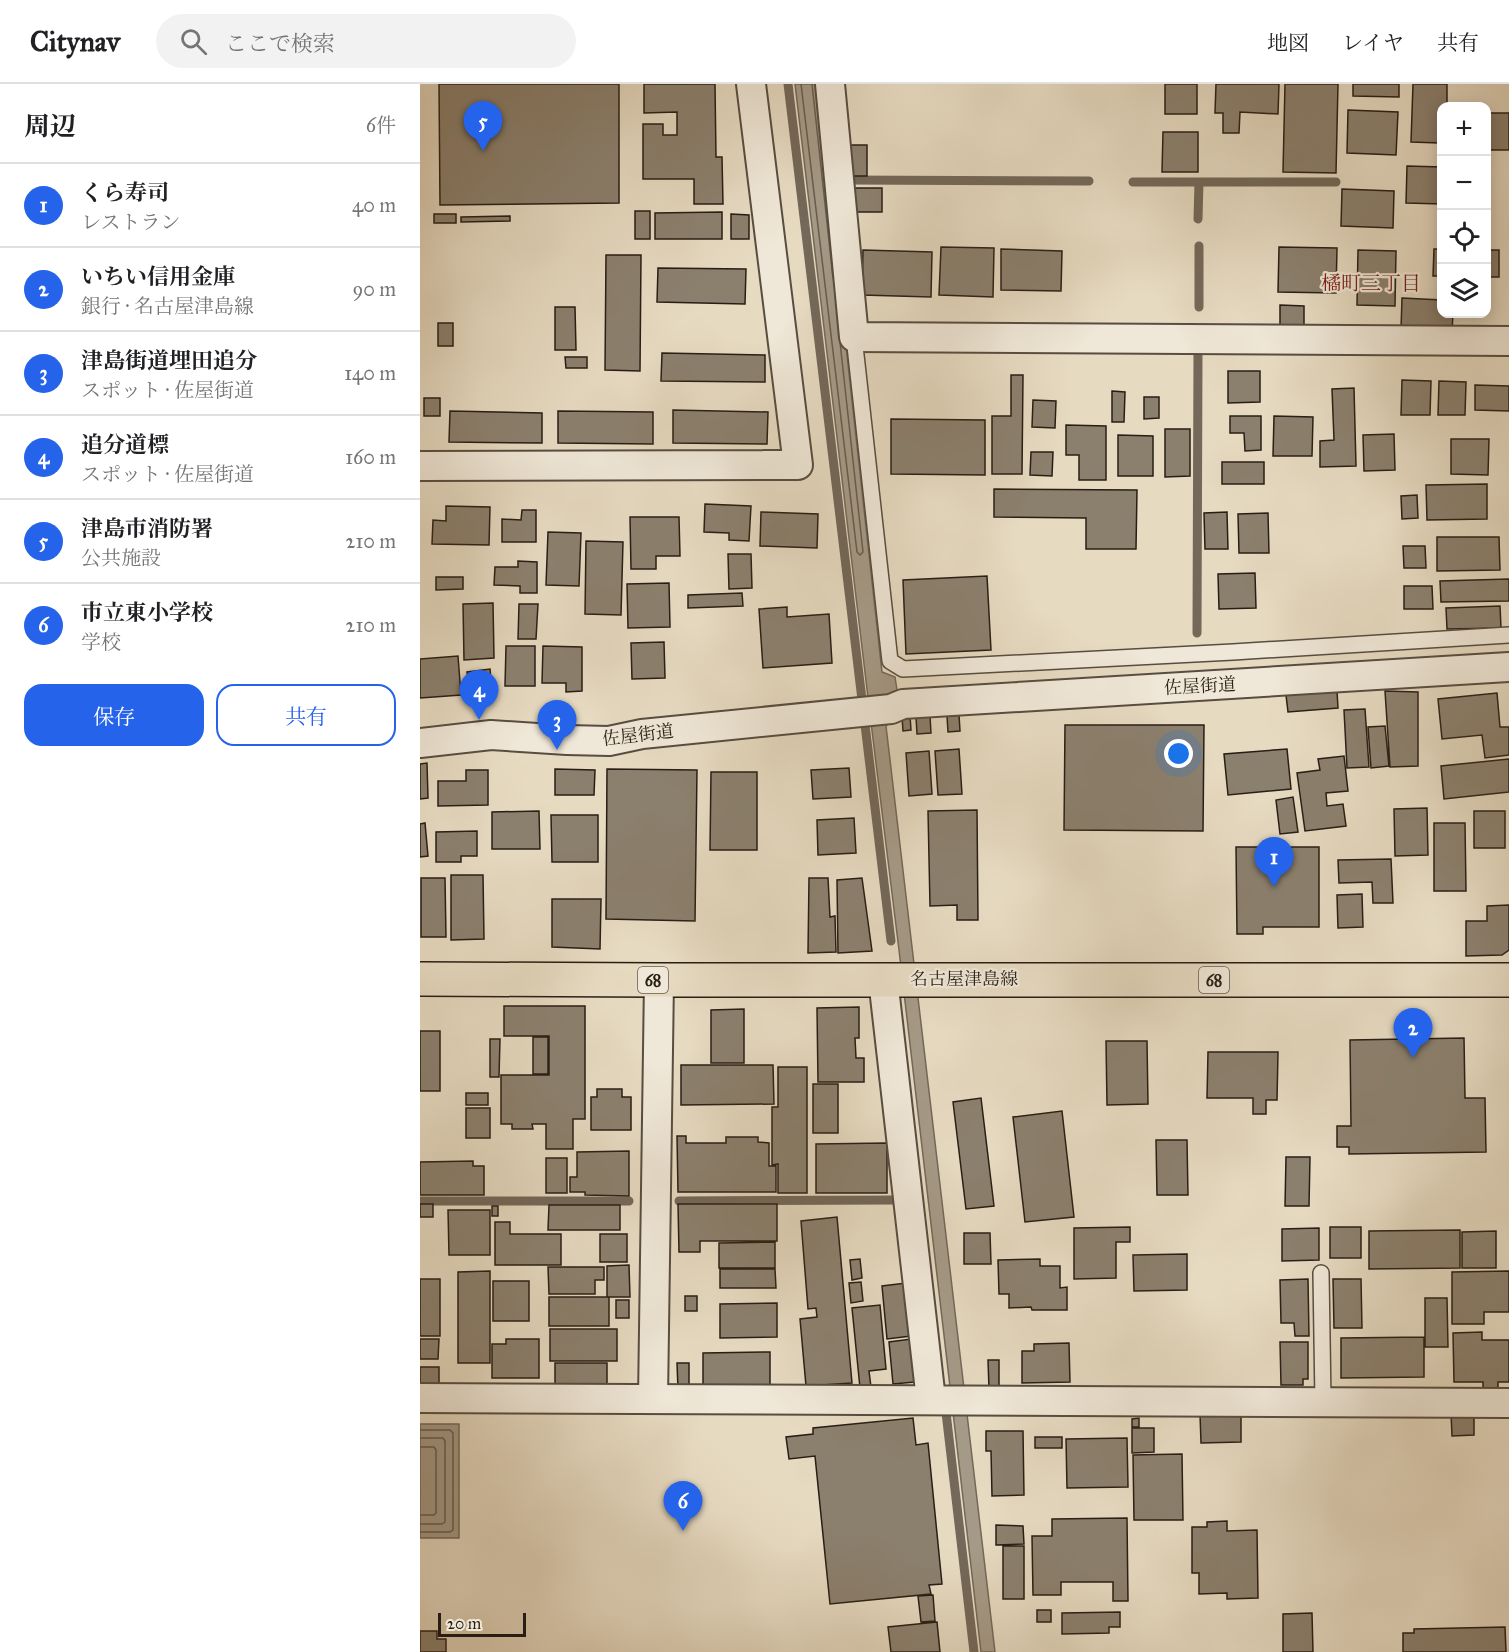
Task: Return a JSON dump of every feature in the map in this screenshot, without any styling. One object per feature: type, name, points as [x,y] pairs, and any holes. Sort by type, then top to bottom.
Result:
[{"type":"main road","name":"名古屋津島線","points":[[420,979],[1509,980]]},
{"type":"street","points":[[420,466],[798,465],[751,84]]},
{"type":"street","points":[[830,84],[854,337],[1509,341]]},
{"type":"street","name":"佐屋街道","points":[[420,743],[491,735],[609,741],[642,734],[891,710],[903,704],[1509,667]]},
{"type":"street","points":[[653,1399],[659,980]]},
{"type":"street","points":[[885,980],[934,1400]]},
{"type":"street","points":[[420,1398],[1509,1403]]},
{"type":"lane","points":[[854,337],[890,661],[903,669],[1509,635]]},
{"type":"lane","points":[[1321,1273],[1323,1402]]},
{"type":"water","points":[[795,84],[817,84],[882,672],[895,677],[897,690],[887,704],[888,724],[886,726],[995,1652],[981,1652]]},
{"type":"water","points":[[420,1424],[459,1424],[459,1538],[420,1538]]},
{"type":"building","points":[[439,84],[619,84],[619,203],[440,205]]},
{"type":"building","points":[[644,84],[715,84],[716,157],[722,157],[723,204],[694,204],[694,179],[643,179],[643,124],[663,124],[663,135],[677,135],[677,112],[644,113]]},
{"type":"building","points":[[1165,84],[1197,84],[1197,114],[1165,114]]},
{"type":"building","points":[[1216,84],[1279,84],[1278,114],[1240,112],[1239,133],[1223,133],[1223,113],[1215,113]]},
{"type":"building","points":[[1285,84],[1338,84],[1336,173],[1283,172]]},
{"type":"building","points":[[1353,84],[1399,84],[1399,97],[1353,96]]},
{"type":"building","points":[[1413,84],[1447,84],[1447,102],[1437,102],[1437,143],[1411,142]]},
{"type":"building","points":[[1348,110],[1398,112],[1396,155],[1347,153]]},
{"type":"building","points":[[1491,113],[1509,113],[1509,150],[1491,150]]},
{"type":"building","points":[[1163,132],[1198,132],[1198,172],[1162,172]]},
{"type":"building","points":[[850,145],[867,145],[867,176],[849,176]]},
{"type":"building","points":[[1407,166],[1437,167],[1437,204],[1406,203]]},
{"type":"building","points":[[849,188],[882,188],[882,212],[849,212]]},
{"type":"building","points":[[1342,189],[1394,191],[1393,228],[1341,226]]},
{"type":"building","points":[[635,211],[650,211],[650,239],[635,239]]},
{"type":"building","points":[[722,212],[722,239],[655,239],[655,213]]},
{"type":"building","points":[[434,214],[456,214],[456,223],[434,223]]},
{"type":"building","points":[[731,214],[749,215],[749,239],[731,239]]},
{"type":"building","points":[[510,216],[510,221],[461,222],[461,217]]},
{"type":"building","points":[[941,247],[994,248],[993,297],[939,295]]},
{"type":"building","points":[[1279,247],[1337,248],[1336,293],[1278,292]]},
{"type":"building","points":[[1001,249],[1062,251],[1061,291],[1001,290]]},
{"type":"building","points":[[1434,249],[1437,249],[1437,276],[1433,276]]},
{"type":"building","points":[[863,250],[932,252],[931,297],[862,295]]},
{"type":"building","points":[[1358,250],[1396,251],[1395,306],[1357,305]]},
{"type":"building","points":[[1491,250],[1499,250],[1499,277],[1491,277]]},
{"type":"building","points":[[606,255],[641,255],[640,371],[605,370]]},
{"type":"building","points":[[658,268],[746,269],[745,304],[657,302]]},
{"type":"building","points":[[1402,298],[1437,300],[1437,318],[1453,318],[1452,331],[1401,329]]},
{"type":"building","points":[[1280,305],[1304,306],[1304,326],[1280,326]]},
{"type":"building","points":[[555,307],[575,307],[576,350],[555,350]]},
{"type":"building","points":[[438,323],[453,323],[453,346],[438,346]]},
{"type":"building","points":[[662,353],[765,355],[765,382],[661,381]]},
{"type":"building","points":[[565,357],[587,357],[587,368],[566,368]]},
{"type":"building","points":[[1228,371],[1260,371],[1260,402],[1228,403]]},
{"type":"building","points":[[1011,375],[1023,375],[1022,474],[992,474],[992,416],[1011,416]]},
{"type":"building","points":[[1402,380],[1431,381],[1430,415],[1401,415]]},
{"type":"building","points":[[1439,381],[1466,382],[1465,415],[1438,415]]},
{"type":"building","points":[[1475,385],[1509,386],[1509,411],[1475,410]]},
{"type":"building","points":[[1354,388],[1356,466],[1320,467],[1320,441],[1334,440],[1332,389]]},
{"type":"building","points":[[1112,391],[1125,392],[1124,422],[1112,422]]},
{"type":"building","points":[[1144,397],[1159,397],[1159,418],[1144,419]]},
{"type":"building","points":[[424,398],[440,398],[440,416],[424,416]]},
{"type":"building","points":[[1033,400],[1056,401],[1055,428],[1032,427]]},
{"type":"building","points":[[673,410],[768,412],[767,444],[673,443]]},
{"type":"building","points":[[450,411],[542,413],[542,443],[449,442]]},
{"type":"building","points":[[558,411],[653,412],[653,444],[558,443]]},
{"type":"building","points":[[1230,416],[1261,416],[1261,450],[1245,451],[1244,433],[1230,433]]},
{"type":"building","points":[[1274,416],[1313,417],[1312,456],[1273,456]]},
{"type":"building","points":[[891,419],[985,420],[985,475],[891,474]]},
{"type":"building","points":[[1066,425],[1106,426],[1106,480],[1079,480],[1079,455],[1066,455]]},
{"type":"building","points":[[1165,429],[1190,429],[1190,476],[1165,477]]},
{"type":"building","points":[[1394,434],[1395,470],[1364,471],[1363,435]]},
{"type":"building","points":[[1118,435],[1153,436],[1153,476],[1118,476]]},
{"type":"building","points":[[1451,439],[1489,439],[1488,475],[1451,474]]},
{"type":"building","points":[[1031,452],[1053,452],[1052,476],[1030,475]]},
{"type":"building","points":[[1222,462],[1264,462],[1264,484],[1222,484]]},
{"type":"building","points":[[1487,484],[1487,519],[1427,520],[1426,485]]},
{"type":"building","points":[[994,489],[1137,490],[1136,549],[1086,549],[1086,518],[994,517]]},
{"type":"building","points":[[1417,495],[1418,518],[1402,519],[1401,496]]},
{"type":"building","points":[[705,504],[751,506],[749,541],[729,540],[729,533],[704,532]]},
{"type":"building","points":[[446,506],[490,507],[489,545],[432,544],[433,520],[446,521]]},
{"type":"building","points":[[522,510],[536,510],[536,542],[502,542],[502,519],[521,520]]},
{"type":"building","points":[[761,512],[818,514],[817,548],[760,546]]},
{"type":"building","points":[[1227,512],[1228,549],[1205,549],[1204,513]]},
{"type":"building","points":[[1268,513],[1269,553],[1239,553],[1238,514]]},
{"type":"building","points":[[630,517],[679,517],[680,556],[656,556],[656,569],[631,569]]},
{"type":"building","points":[[548,532],[581,533],[579,586],[546,585]]},
{"type":"building","points":[[1437,537],[1499,537],[1500,570],[1437,571]]},
{"type":"building","points":[[586,541],[623,542],[621,615],[585,614]]},
{"type":"building","points":[[1403,546],[1425,546],[1426,568],[1404,568]]},
{"type":"building","points":[[728,554],[751,554],[752,588],[729,589]]},
{"type":"building","points":[[518,561],[537,562],[537,593],[520,593],[520,586],[494,585],[495,567],[518,567]]},
{"type":"building","points":[[1255,573],[1256,608],[1219,609],[1218,574]]},
{"type":"building","points":[[987,576],[991,650],[906,654],[903,580]]},
{"type":"building","points":[[436,577],[463,577],[463,589],[436,590]]},
{"type":"building","points":[[1509,579],[1509,601],[1441,602],[1440,581]]},
{"type":"building","points":[[669,583],[670,627],[628,628],[627,584]]},
{"type":"building","points":[[1404,586],[1432,586],[1433,609],[1404,609]]},
{"type":"building","points":[[742,593],[743,606],[688,608],[688,595]]},
{"type":"building","points":[[493,603],[494,658],[464,660],[463,604]]},
{"type":"building","points":[[519,604],[538,604],[536,639],[518,639]]},
{"type":"building","points":[[1500,606],[1501,628],[1447,629],[1446,608]]},
{"type":"building","points":[[787,607],[787,617],[829,614],[832,663],[763,668],[759,609]]},
{"type":"building","points":[[664,642],[665,678],[632,679],[631,643]]},
{"type":"building","points":[[506,646],[535,646],[535,686],[505,686]]},
{"type":"building","points":[[543,646],[582,647],[582,691],[566,692],[566,683],[542,683]]},
{"type":"building","points":[[458,656],[461,695],[420,698],[420,659]]},
{"type":"building","points":[[490,669],[492,693],[470,695],[467,672]]},
{"type":"building","points":[[1337,691],[1338,708],[1288,712],[1286,695]]},
{"type":"building","points":[[1385,691],[1418,692],[1418,766],[1390,767]]},
{"type":"building","points":[[1497,693],[1500,727],[1509,727],[1509,755],[1485,758],[1482,735],[1442,739],[1438,699]]},
{"type":"building","points":[[1365,709],[1369,767],[1347,768],[1344,710]]},
{"type":"building","points":[[959,715],[960,731],[948,732],[947,716]]},
{"type":"building","points":[[902,716],[910,716],[911,730],[903,731]]},
{"type":"building","points":[[930,716],[931,733],[917,734],[916,717]]},
{"type":"building","points":[[1065,725],[1204,725],[1203,831],[1064,830]]},
{"type":"building","points":[[1385,726],[1389,766],[1371,768],[1368,727]]},
{"type":"building","points":[[959,749],[962,794],[938,795],[935,751]]},
{"type":"building","points":[[1287,749],[1291,789],[1228,795],[1224,754]]},
{"type":"building","points":[[929,751],[932,794],[909,796],[906,753]]},
{"type":"building","points":[[1344,756],[1348,791],[1326,793],[1327,806],[1343,804],[1346,826],[1305,831],[1297,773],[1320,770],[1318,759]]},
{"type":"building","points":[[1509,759],[1509,792],[1444,799],[1441,766]]},
{"type":"building","points":[[427,763],[428,798],[420,799],[420,764]]},
{"type":"building","points":[[849,768],[851,797],[813,799],[811,770]]},
{"type":"building","points":[[555,769],[595,770],[594,795],[555,795]]},
{"type":"building","points":[[607,769],[697,770],[695,921],[606,919]]},
{"type":"building","points":[[466,770],[488,770],[488,805],[438,806],[438,781],[466,781]]},
{"type":"building","points":[[711,772],[757,772],[757,850],[710,850]]},
{"type":"building","points":[[1293,797],[1298,832],[1280,834],[1276,800]]},
{"type":"building","points":[[1427,808],[1428,855],[1395,856],[1394,809]]},
{"type":"building","points":[[977,810],[978,920],[957,920],[957,905],[930,906],[928,811]]},
{"type":"building","points":[[539,811],[540,849],[492,849],[492,812]]},
{"type":"building","points":[[1474,811],[1505,811],[1505,848],[1474,848]]},
{"type":"building","points":[[551,815],[598,815],[598,862],[552,862]]},
{"type":"building","points":[[854,818],[856,853],[818,855],[817,820]]},
{"type":"building","points":[[425,823],[428,856],[420,857],[420,824]]},
{"type":"building","points":[[1434,823],[1465,823],[1466,891],[1434,891]]},
{"type":"building","points":[[477,831],[477,856],[461,856],[461,862],[436,862],[436,832]]},
{"type":"building","points":[[1236,847],[1319,847],[1319,927],[1263,927],[1263,934],[1237,934]]},
{"type":"building","points":[[1391,859],[1393,903],[1373,903],[1372,882],[1339,883],[1338,860]]},
{"type":"building","points":[[451,875],[483,875],[484,939],[451,940]]},
{"type":"building","points":[[421,878],[445,878],[446,937],[421,937]]},
{"type":"building","points":[[809,878],[828,878],[830,917],[835,916],[836,952],[808,953]]},
{"type":"building","points":[[862,878],[872,951],[838,953],[837,880]]},
{"type":"building","points":[[1362,894],[1363,927],[1338,928],[1337,895]]},
{"type":"building","points":[[552,899],[601,899],[600,949],[552,947]]},
{"type":"building","points":[[1509,905],[1509,950],[1502,955],[1466,956],[1466,921],[1487,921],[1487,906]]},
{"type":"building","points":[[504,1006],[585,1006],[585,1119],[573,1119],[573,1149],[546,1149],[546,1124],[532,1124],[533,1129],[512,1129],[512,1124],[501,1124],[501,1075],[549,1075],[549,1036],[504,1036]]},
{"type":"building","points":[[859,1007],[859,1038],[855,1038],[856,1058],[864,1058],[864,1082],[818,1082],[817,1008]]},
{"type":"building","points":[[744,1009],[744,1063],[711,1063],[711,1010]]},
{"type":"building","points":[[420,1031],[440,1031],[440,1091],[420,1091]]},
{"type":"building","points":[[533,1037],[548,1037],[548,1074],[533,1074]]},
{"type":"building","points":[[1464,1038],[1465,1098],[1485,1098],[1486,1152],[1349,1154],[1349,1147],[1337,1147],[1337,1126],[1351,1126],[1350,1040]]},
{"type":"building","points":[[490,1039],[500,1039],[499,1077],[490,1077]]},
{"type":"building","points":[[1106,1041],[1147,1041],[1148,1104],[1107,1105]]},
{"type":"building","points":[[1208,1052],[1278,1052],[1277,1100],[1266,1100],[1266,1114],[1253,1114],[1253,1098],[1207,1098]]},
{"type":"building","points":[[681,1065],[773,1065],[774,1104],[681,1105]]},
{"type":"building","points":[[778,1067],[807,1067],[807,1193],[778,1193],[778,1164],[772,1165],[772,1107],[778,1107]]},
{"type":"building","points":[[813,1084],[838,1084],[838,1133],[813,1133]]},
{"type":"building","points":[[597,1089],[622,1089],[622,1097],[631,1097],[631,1130],[591,1130],[591,1097],[597,1097]]},
{"type":"building","points":[[466,1093],[488,1093],[488,1105],[466,1105]]},
{"type":"building","points":[[981,1098],[994,1206],[966,1209],[953,1102]]},
{"type":"building","points":[[466,1108],[490,1108],[490,1138],[466,1138]]},
{"type":"building","points":[[1062,1111],[1074,1217],[1025,1222],[1013,1117]]},
{"type":"building","points":[[677,1136],[686,1136],[686,1143],[726,1143],[726,1137],[758,1137],[758,1142],[769,1143],[769,1166],[776,1166],[776,1192],[678,1192]]},
{"type":"building","points":[[1156,1140],[1187,1140],[1188,1195],[1157,1195]]},
{"type":"building","points":[[887,1143],[887,1193],[816,1193],[816,1144]]},
{"type":"building","points":[[629,1151],[629,1196],[585,1195],[585,1192],[570,1192],[570,1177],[577,1177],[577,1152]]},
{"type":"building","points":[[1286,1157],[1310,1157],[1309,1206],[1285,1206]]},
{"type":"building","points":[[546,1158],[567,1158],[567,1193],[546,1193]]},
{"type":"building","points":[[473,1161],[473,1166],[484,1166],[484,1195],[420,1195],[420,1162]]},
{"type":"building","points":[[420,1204],[433,1204],[433,1217],[420,1217]]},
{"type":"building","points":[[678,1204],[777,1204],[777,1241],[700,1241],[700,1252],[679,1252]]},
{"type":"building","points":[[549,1205],[620,1205],[620,1230],[548,1230]]},
{"type":"building","points":[[492,1206],[498,1206],[498,1216],[492,1216]]},
{"type":"building","points":[[448,1210],[490,1210],[490,1255],[449,1255]]},
{"type":"building","points":[[837,1217],[852,1383],[806,1386],[800,1319],[817,1317],[816,1308],[808,1309],[801,1221]]},
{"type":"building","points":[[495,1222],[510,1222],[510,1234],[561,1234],[561,1265],[495,1265]]},
{"type":"building","points":[[1130,1227],[1130,1242],[1116,1242],[1116,1278],[1074,1279],[1074,1228]]},
{"type":"building","points":[[1330,1227],[1361,1227],[1361,1258],[1330,1258]]},
{"type":"building","points":[[1319,1228],[1319,1260],[1282,1261],[1282,1229]]},
{"type":"building","points":[[1460,1230],[1460,1268],[1369,1269],[1369,1231]]},
{"type":"building","points":[[1496,1231],[1496,1268],[1462,1268],[1462,1232]]},
{"type":"building","points":[[964,1233],[990,1233],[991,1264],[964,1264]]},
{"type":"building","points":[[600,1234],[627,1234],[627,1262],[600,1262]]},
{"type":"building","points":[[775,1242],[775,1268],[719,1268],[719,1243]]},
{"type":"building","points":[[1187,1254],[1187,1290],[1134,1291],[1133,1255]]},
{"type":"building","points":[[860,1259],[862,1278],[852,1280],[850,1260]]},
{"type":"building","points":[[1040,1259],[1040,1266],[1060,1266],[1060,1288],[1067,1287],[1067,1310],[1009,1308],[1009,1294],[999,1294],[998,1260]]},
{"type":"building","points":[[629,1265],[630,1297],[607,1297],[607,1266]]},
{"type":"building","points":[[548,1267],[604,1267],[604,1280],[595,1280],[595,1294],[549,1294]]},
{"type":"building","points":[[720,1269],[775,1269],[776,1288],[720,1288]]},
{"type":"building","points":[[490,1271],[490,1363],[458,1363],[458,1272]]},
{"type":"building","points":[[1509,1271],[1509,1312],[1484,1312],[1484,1324],[1452,1324],[1452,1272]]},
{"type":"building","points":[[420,1279],[440,1279],[440,1336],[420,1336]]},
{"type":"building","points":[[1308,1279],[1309,1336],[1295,1336],[1294,1323],[1281,1323],[1280,1280]]},
{"type":"building","points":[[1333,1279],[1361,1279],[1362,1328],[1334,1328]]},
{"type":"building","points":[[493,1281],[529,1281],[529,1321],[493,1321]]},
{"type":"building","points":[[861,1282],[863,1301],[851,1303],[849,1283]]},
{"type":"building","points":[[906,1283],[911,1336],[887,1339],[882,1286]]},
{"type":"building","points":[[685,1296],[697,1296],[697,1311],[685,1311]]},
{"type":"building","points":[[549,1297],[609,1297],[609,1326],[549,1326]]},
{"type":"building","points":[[1425,1298],[1447,1298],[1448,1347],[1425,1347]]},
{"type":"building","points":[[616,1300],[629,1300],[629,1318],[616,1318]]},
{"type":"building","points":[[777,1303],[777,1337],[720,1338],[720,1304]]},
{"type":"building","points":[[880,1305],[886,1369],[869,1371],[871,1387],[860,1388],[852,1308]]},
{"type":"building","points":[[550,1329],[617,1329],[617,1361],[550,1361]]},
{"type":"building","points":[[1482,1332],[1482,1340],[1509,1340],[1509,1382],[1498,1382],[1498,1388],[1483,1388],[1483,1382],[1454,1382],[1453,1333]]},
{"type":"building","points":[[1424,1337],[1424,1377],[1341,1378],[1341,1338]]},
{"type":"building","points":[[420,1339],[439,1339],[438,1359],[420,1359]]},
{"type":"building","points":[[506,1339],[539,1339],[539,1378],[492,1378],[492,1344],[506,1344]]},
{"type":"building","points":[[911,1339],[915,1382],[893,1384],[889,1342]]},
{"type":"building","points":[[1280,1342],[1308,1342],[1308,1379],[1303,1379],[1303,1385],[1281,1385]]},
{"type":"building","points":[[1069,1343],[1070,1382],[1022,1383],[1022,1351],[1034,1351],[1034,1344]]},
{"type":"building","points":[[770,1352],[770,1390],[703,1390],[703,1353]]},
{"type":"building","points":[[988,1360],[999,1360],[999,1389],[989,1389]]},
{"type":"building","points":[[555,1363],[607,1363],[607,1388],[555,1388]]},
{"type":"building","points":[[677,1363],[689,1363],[689,1389],[678,1389]]},
{"type":"building","points":[[420,1367],[439,1367],[439,1386],[420,1386]]},
{"type":"building","points":[[1241,1413],[1241,1442],[1201,1443],[1200,1414]]},
{"type":"building","points":[[1451,1413],[1474,1413],[1474,1435],[1452,1436]]},
{"type":"building","points":[[913,1418],[916,1445],[928,1443],[942,1584],[929,1585],[931,1594],[830,1604],[815,1456],[789,1459],[786,1437],[813,1434],[813,1428]]},
{"type":"building","points":[[1139,1418],[1139,1427],[1132,1427],[1132,1419]]},
{"type":"building","points":[[1132,1428],[1154,1428],[1154,1452],[1132,1453]]},
{"type":"building","points":[[986,1431],[1023,1431],[1024,1495],[992,1496],[991,1451],[986,1451]]},
{"type":"building","points":[[1035,1437],[1062,1437],[1062,1448],[1035,1448]]},
{"type":"building","points":[[1127,1438],[1128,1487],[1067,1488],[1066,1439]]},
{"type":"building","points":[[1182,1454],[1183,1520],[1134,1520],[1133,1455]]},
{"type":"building","points":[[1127,1518],[1128,1601],[1113,1601],[1113,1582],[1061,1582],[1061,1595],[1033,1595],[1032,1536],[1052,1536],[1052,1519]]},
{"type":"building","points":[[1227,1521],[1227,1531],[1257,1530],[1258,1598],[1227,1599],[1227,1593],[1199,1594],[1199,1573],[1192,1573],[1192,1527],[1207,1527],[1207,1522]]},
{"type":"building","points":[[996,1525],[1023,1526],[1024,1544],[996,1545]]},
{"type":"building","points":[[1003,1546],[1024,1546],[1024,1599],[1003,1599]]},
{"type":"building","points":[[933,1595],[935,1621],[921,1622],[918,1596]]},
{"type":"building","points":[[1037,1610],[1051,1610],[1051,1622],[1037,1622]]},
{"type":"building","points":[[1120,1612],[1120,1627],[1109,1627],[1109,1633],[1062,1634],[1062,1613]]},
{"type":"building","points":[[1312,1613],[1313,1652],[1283,1652],[1283,1614]]},
{"type":"building","points":[[937,1622],[940,1652],[891,1652],[888,1627]]},
{"type":"building","points":[[1505,1627],[1506,1652],[1403,1652],[1403,1633],[1414,1633],[1414,1629]]},
{"type":"building","points":[[420,1631],[437,1631],[437,1639],[446,1639],[446,1652],[420,1652]]},
{"type":"waterway","points":[[788,84],[891,941]]},
{"type":"waterway","points":[[843,180],[1089,181]]},
{"type":"waterway","points":[[1133,182],[1336,182]]},
{"type":"waterway","points":[[1198,219],[1199,182]]},
{"type":"waterway","points":[[1199,246],[1199,307]]},
{"type":"waterway","points":[[1197,633],[1198,351]]},
{"type":"waterway","points":[[679,1201],[898,1200]]},
{"type":"waterway","points":[[420,1201],[629,1201]]},
{"type":"waterway","points":[[945,1404],[974,1652]]},
{"type":"place","name":"津島市消防署","points":[[483,151]]},
{"type":"place","name":"追分道標","points":[[479,720]]},
{"type":"place","name":"津島街道埋田追分","points":[[557,750]]},
{"type":"place","name":"くら寿司","points":[[1274,887]]},
{"type":"place","name":"いちい信用金庫","points":[[1413,1058]]},
{"type":"place","name":"市立東小学校","points":[[683,1531]]},
{"type":"district","name":"橘町三丁目","points":[[1371,283]]}]
